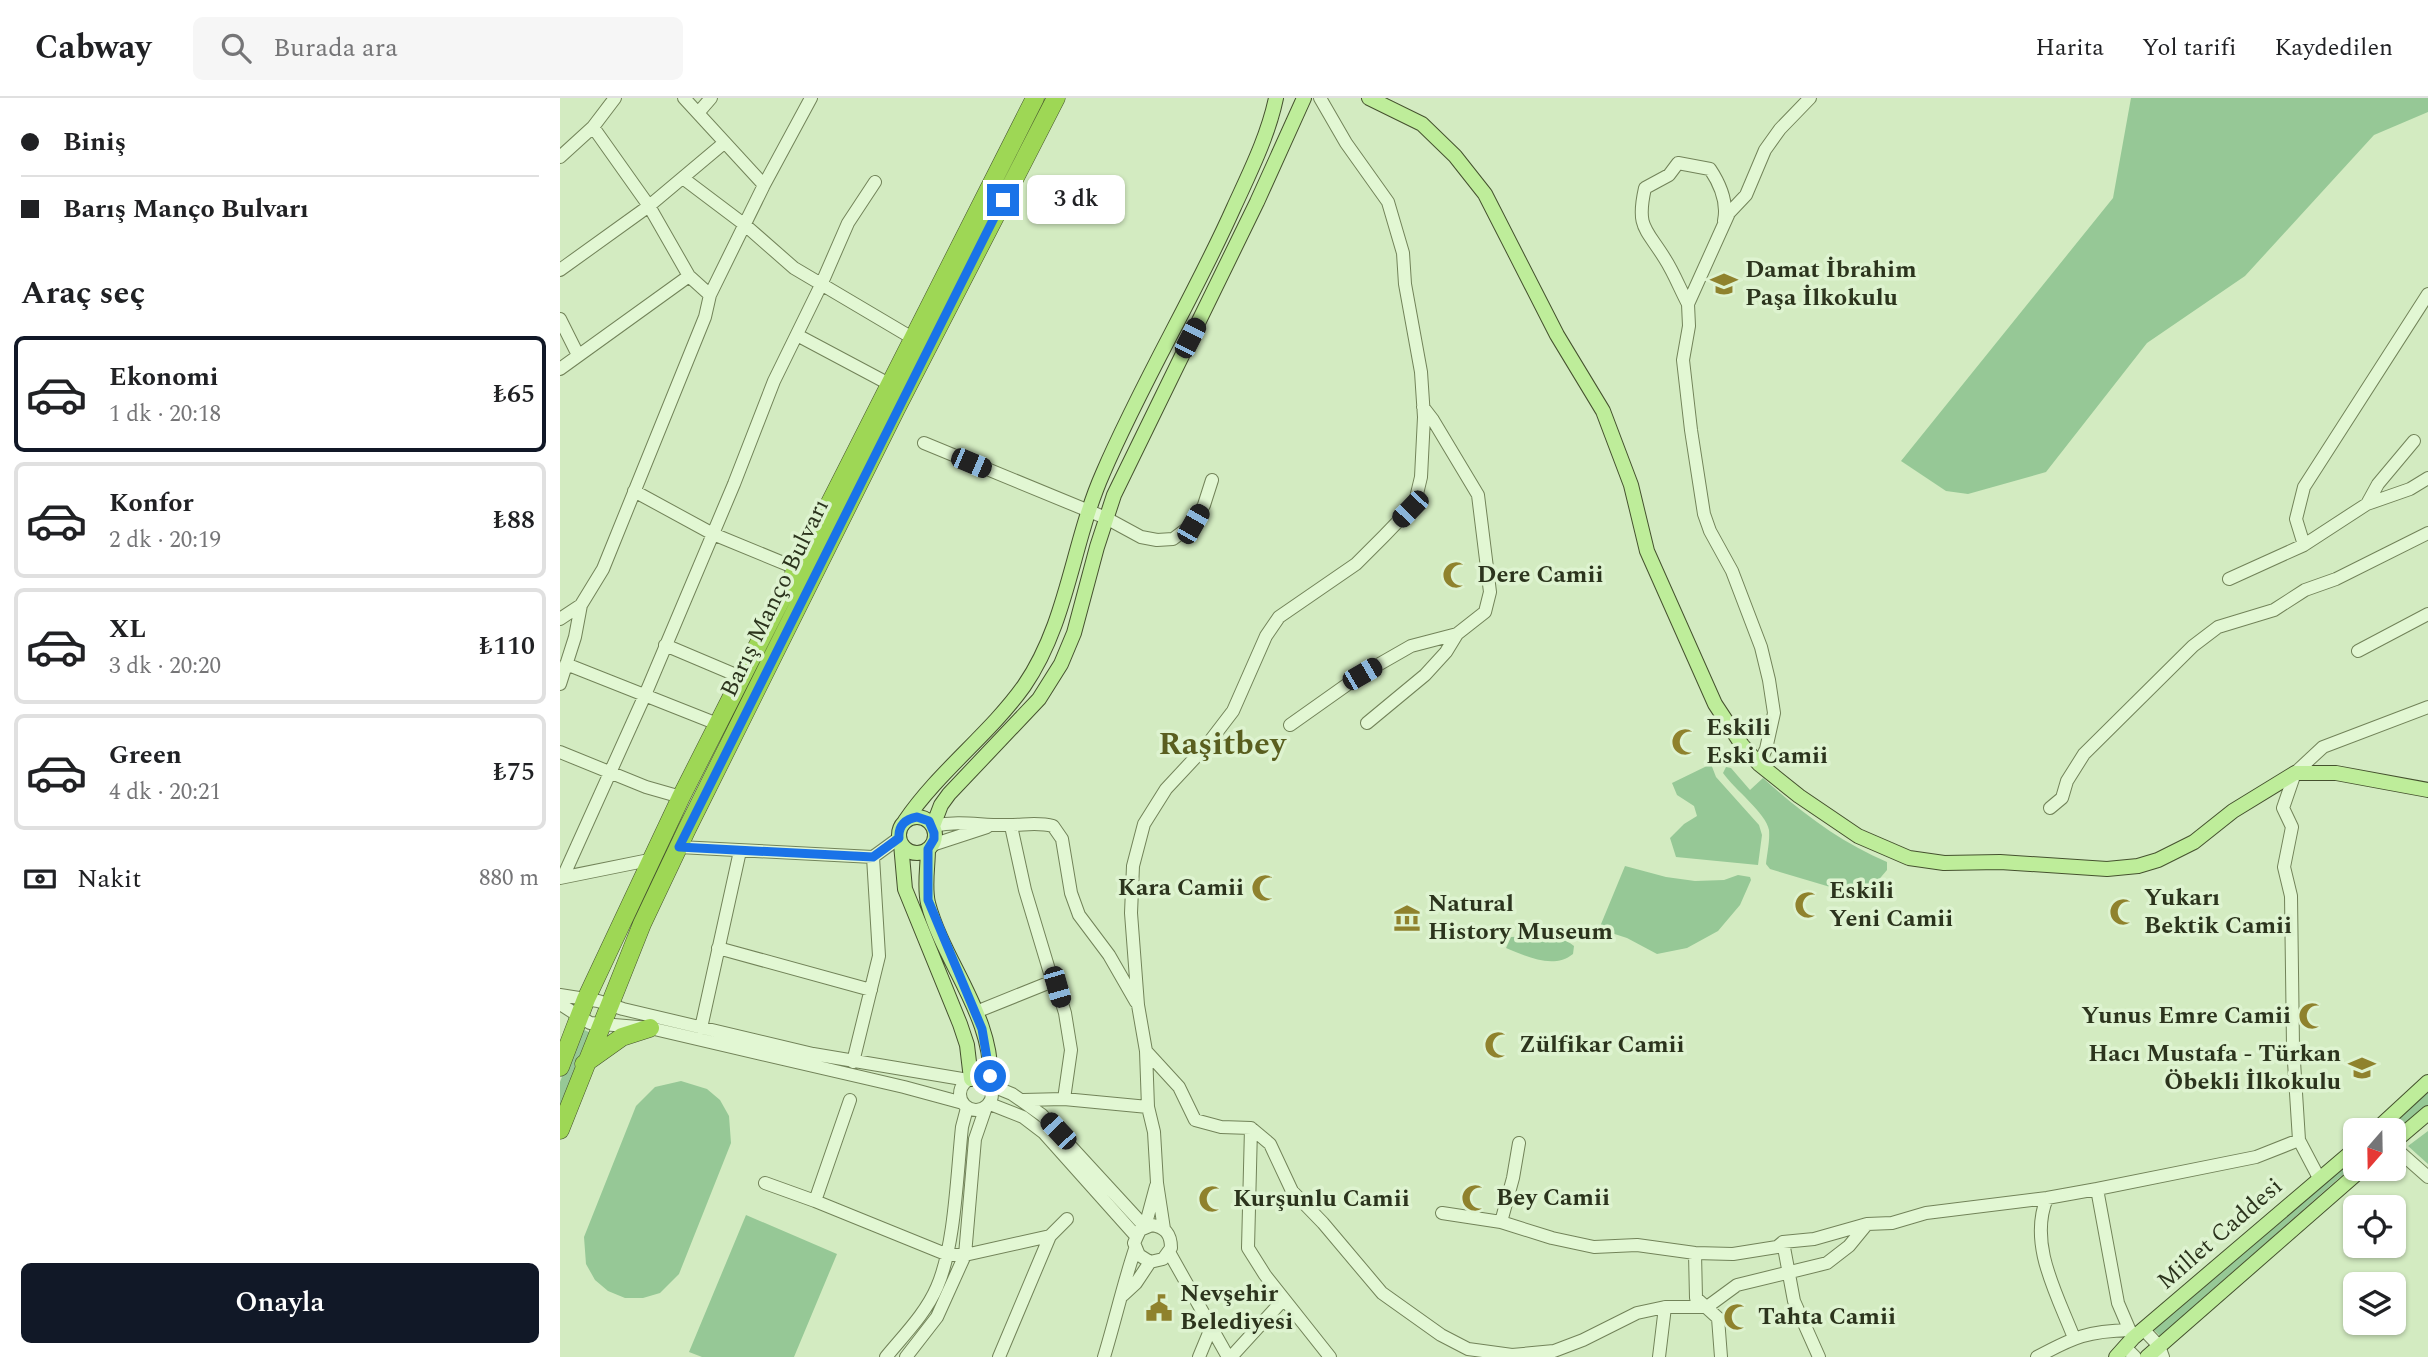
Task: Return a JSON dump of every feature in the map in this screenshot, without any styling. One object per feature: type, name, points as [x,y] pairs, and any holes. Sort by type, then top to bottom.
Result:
[{"type":"highway","name":"Barış Manço Bulvarı","points":[[560,1068],[586,999],[681,797],[720,725],[1035,98]]},
{"type":"highway","name":"Barış Manço Bulvarı","points":[[560,1130],[584,1064],[642,924],[679,847],[890,422],[1056,98]]},
{"type":"highway","points":[[584,1064],[622,1037],[650,1028]]},
{"type":"main road","points":[[970,1079],[967,1045],[960,1024],[905,889],[901,826],[917,804],[989,728],[1023,686],[1044,653],[1060,611],[1102,473],[1218,242],[1263,141],[1276,98]]},
{"type":"main road","points":[[990,1085],[989,1059],[976,1012],[928,900],[933,826],[941,805],[949,794],[1038,699],[1061,664],[1074,633],[1106,518],[1130,459],[1252,214],[1304,98]]},
{"type":"main road","points":[[1369,98],[1422,124],[1455,156],[1485,194],[1557,335],[1602,411],[1627,473],[1647,551],[1716,704],[1742,746],[1759,764],[1799,796],[1858,836],[1909,858],[1944,863],[2000,862],[2107,869],[2138,866],[2158,860],[2194,842],[2234,811],[2295,773],[2336,773],[2428,790]]},
{"type":"main road","points":[[905,821],[923,818],[933,826]]},
{"type":"main road","points":[[900,841],[913,853],[930,847]]},
{"type":"main road","points":[[2389,1118],[2428,1082]]},
{"type":"main road","points":[[2406,1132],[2428,1113]]},
{"type":"main road","name":"Millet Caddesi","points":[[2131,1343],[2343,1158]]},
{"type":"main road","name":"Millet Caddesi","points":[[2147,1357],[2161,1351],[2349,1181]]},
{"type":"street","points":[[560,158],[593,127],[615,98]]},
{"type":"street","points":[[684,98],[764,185]]},
{"type":"street","points":[[698,113],[711,98]]},
{"type":"street","points":[[560,684],[582,605],[603,569],[705,317],[710,295],[764,185],[811,98]]},
{"type":"street","points":[[1123,1295],[1136,1283],[1150,1262],[1163,1259],[1169,1252],[1171,1241],[1164,1229],[1157,1183],[1131,914],[1133,866],[1144,824],[1166,789],[1207,745],[1233,711],[1266,636],[1279,617],[1356,564],[1410,509],[1421,477],[1421,372],[1405,284],[1404,253],[1388,202],[1346,144],[1320,98]]},
{"type":"street","points":[[1688,304],[1730,213],[1746,195],[1765,150],[1780,129],[1810,98]]},
{"type":"street","points":[[593,127],[649,206],[689,276],[710,295]]},
{"type":"street","points":[[560,270],[684,179],[724,143]]},
{"type":"street","points":[[1722,230],[1726,212],[1720,184],[1710,169],[1678,163],[1669,175],[1645,188],[1641,208],[1646,234],[1665,258],[1688,304],[1689,326],[1683,360],[1690,430],[1704,514],[1710,531],[1732,571],[1761,647],[1769,680],[1774,713],[1766,749],[1759,764]]},
{"type":"street","points":[[684,179],[745,225],[794,268],[914,339]]},
{"type":"street","points":[[562,877],[645,695],[774,381],[848,223],[876,182]]},
{"type":"street","points":[[560,369],[689,276]]},
{"type":"street","points":[[2304,545],[2296,519],[2304,487],[2427,299]]},
{"type":"street","points":[[560,318],[578,355]]},
{"type":"street","points":[[797,335],[891,385]]},
{"type":"street","points":[[1290,725],[1362,674],[1411,646],[1457,634],[1472,625],[1485,612],[1490,592],[1478,495],[1423,407]]},
{"type":"street","points":[[2367,504],[2378,484],[2414,441]]},
{"type":"street","points":[[924,443],[1088,513],[1106,518],[1141,537],[1157,540],[1173,539],[1193,524],[1204,505],[1212,480]]},
{"type":"street","points":[[2229,579],[2304,545],[2367,504],[2410,489],[2428,478]]},
{"type":"street","points":[[634,491],[713,534],[798,569]]},
{"type":"street","points":[[2050,808],[2062,798],[2067,781],[2084,754],[2193,646],[2218,627],[2274,610],[2305,590],[2336,579],[2428,533]]},
{"type":"street","points":[[560,619],[582,605]]},
{"type":"street","points":[[2358,650],[2428,614]]},
{"type":"street","points":[[1367,723],[1425,674],[1446,652],[1457,634]]},
{"type":"street","points":[[665,645],[743,678]]},
{"type":"street","points":[[566,664],[720,725]]},
{"type":"street","points":[[2319,1178],[2299,1140],[2293,1046],[2291,896],[2284,867],[2292,827],[2283,808],[2295,773],[2323,747],[2428,707]]},
{"type":"street","points":[[560,752],[646,787],[681,797]]},
{"type":"street","points":[[933,826],[953,822],[994,825],[1042,823],[1053,826],[1062,839],[1071,893],[1079,915],[1109,955],[1138,1005]]},
{"type":"street","points":[[930,847],[994,825]]},
{"type":"street","points":[[1011,825],[1025,890],[1065,1013],[1071,1050],[1064,1099]]},
{"type":"street","points":[[679,847],[873,857],[900,841]]},
{"type":"street","points":[[701,1028],[740,851]]},
{"type":"street","points":[[853,1062],[879,956],[873,857]]},
{"type":"street","points":[[562,877],[654,859]]},
{"type":"street","points":[[718,948],[871,990]]},
{"type":"street","points":[[976,1012],[1054,981]]},
{"type":"street","points":[[560,995],[853,1062],[982,1079],[1023,1100],[1042,1115],[1139,1237],[1139,1255],[1150,1262]]},
{"type":"street","points":[[560,1004],[590,1023],[650,1028],[904,1087],[965,1105],[973,1110],[988,1105],[1023,1117],[1044,1133],[1139,1237]]},
{"type":"street","points":[[1146,1051],[1180,1087],[1195,1120],[1222,1127],[1251,1128],[1270,1144],[1292,1191],[1382,1293],[1441,1335],[1468,1349],[1512,1356],[1554,1351],[1637,1313],[1665,1307],[1707,1307],[1737,1285],[1826,1263],[1849,1246],[1867,1224]]},
{"type":"street","points":[[886,1357],[923,1311],[937,1287],[947,1255],[965,1105],[961,1090],[970,1079]]},
{"type":"street","points":[[906,1357],[937,1317],[965,1255],[975,1139],[992,1094],[990,1085]]},
{"type":"street","points":[[1023,1100],[1064,1099],[1148,1107]]},
{"type":"street","points":[[815,1201],[850,1100]]},
{"type":"street","points":[[1251,1128],[1248,1248],[1265,1275],[1330,1357]]},
{"type":"street","points":[[1441,1213],[1501,1222],[1552,1238],[1594,1247],[1637,1245],[1695,1253],[1733,1254],[1777,1247],[1783,1242],[1814,1239],[1867,1224],[1892,1223],[1926,1213],[2047,1198],[2256,1157],[2299,1140]]},
{"type":"street","points":[[1501,1222],[1519,1143]]},
{"type":"street","points":[[2406,1158],[2428,1177]]},
{"type":"street","points":[[765,1183],[947,1255],[965,1255],[1050,1237]]},
{"type":"street","points":[[1104,1357],[1123,1295],[1124,1280],[1157,1183]]},
{"type":"street","points":[[2097,1189],[2118,1303],[2131,1343]]},
{"type":"street","points":[[2047,1198],[2040,1214],[2042,1254],[2074,1338]]},
{"type":"street","points":[[999,1357],[1050,1237],[1068,1219]]},
{"type":"street","points":[[1139,1237],[1152,1225],[1164,1229]]},
{"type":"street","points":[[1783,1242],[1794,1301],[1819,1357]]},
{"type":"street","points":[[1169,1252],[1229,1357],[1284,1299]]},
{"type":"street","points":[[1695,1253],[1696,1298],[1718,1318],[1721,1357]]},
{"type":"street","points":[[1660,1357],[1665,1307]]},
{"type":"street","points":[[1199,1357],[1211,1328]]},
{"type":"street","points":[[2037,1357],[2074,1338],[2102,1331],[2161,1351]]},
{"type":"green space","points":[[2131,98],[2428,98],[2428,112],[2374,135],[2245,276],[2147,343],[2046,472],[1968,494],[1946,491],[1901,461],[2113,198]]},
{"type":"green space","points":[[1711,764],[1716,777],[1759,825],[1762,835],[1758,865],[1676,857],[1670,838],[1697,816],[1694,806],[1677,795],[1672,783]]},
{"type":"green space","points":[[1726,767],[1731,768],[1750,790],[1763,778],[1821,825],[1853,846],[1887,862],[1887,870],[1864,897],[1770,869],[1766,864],[1769,834],[1767,823],[1723,773]]},
{"type":"green space","points":[[1625,866],[1666,877],[1695,881],[1724,880],[1738,875],[1750,877],[1751,880],[1740,905],[1718,931],[1687,948],[1657,954],[1627,938],[1599,929]]},
{"type":"green space","points":[[1544,936],[1560,939],[1574,946],[1573,954],[1557,961],[1531,958],[1506,948],[1511,937]]},
{"type":"green space","points":[[580,1028],[591,1033],[560,1107],[560,1082]]},
{"type":"green space","points":[[681,1081],[707,1089],[720,1100],[729,1116],[731,1143],[679,1274],[660,1293],[643,1298],[625,1298],[608,1291],[595,1280],[586,1264],[584,1237],[636,1106],[655,1087]]},
{"type":"green space","points":[[2428,1090],[2428,1105],[2406,1122],[2406,1118],[2395,1118]]},
{"type":"green space","points":[[2428,1131],[2428,1164],[2408,1146]]},
{"type":"green space","points":[[2343,1163],[2343,1175],[2160,1336],[2153,1329]]},
{"type":"green space","points":[[746,1215],[837,1254],[794,1357],[702,1357],[689,1352]]},
{"type":"place","name":"Damat İbrahim Paşa İlkokulu","points":[[1724,284]]},
{"type":"place","name":"Dere Camii","points":[[1456,575]]},
{"type":"place","name":"Eskili Eski Camii","points":[[1685,742]]},
{"type":"place","name":"Kara Camii","points":[[1265,888]]},
{"type":"place","name":"Eskili Yeni Camii","points":[[1808,905]]},
{"type":"place","name":"Yukarı Bektik Camii","points":[[2123,912]]},
{"type":"place","name":"Natural History Museum","points":[[1407,918]]},
{"type":"place","name":"Yunus Emre Camii","points":[[2312,1016]]},
{"type":"place","name":"Zülfikar Camii","points":[[1498,1045]]},
{"type":"place","name":"Hacı Mustafa - Türkan Öbekli İlkokulu","points":[[2362,1068]]},
{"type":"place","name":"Bey Camii","points":[[1475,1198]]},
{"type":"place","name":"Kurşunlu Camii","points":[[1212,1199]]},
{"type":"place","name":"Nevşehir Belediyesi","points":[[1159,1308]]},
{"type":"place","name":"Tahta Camii","points":[[1737,1317]]},
{"type":"district","name":"Raşitbey","points":[[1222,744]]},
{"type":"route","points":[[990,1076],[982,1029],[934,920],[928,900],[928,849],[934,839],[933,826],[929,821],[917,817],[905,821],[901,826],[899,838],[873,857],[679,847],[1003,200]]}]
